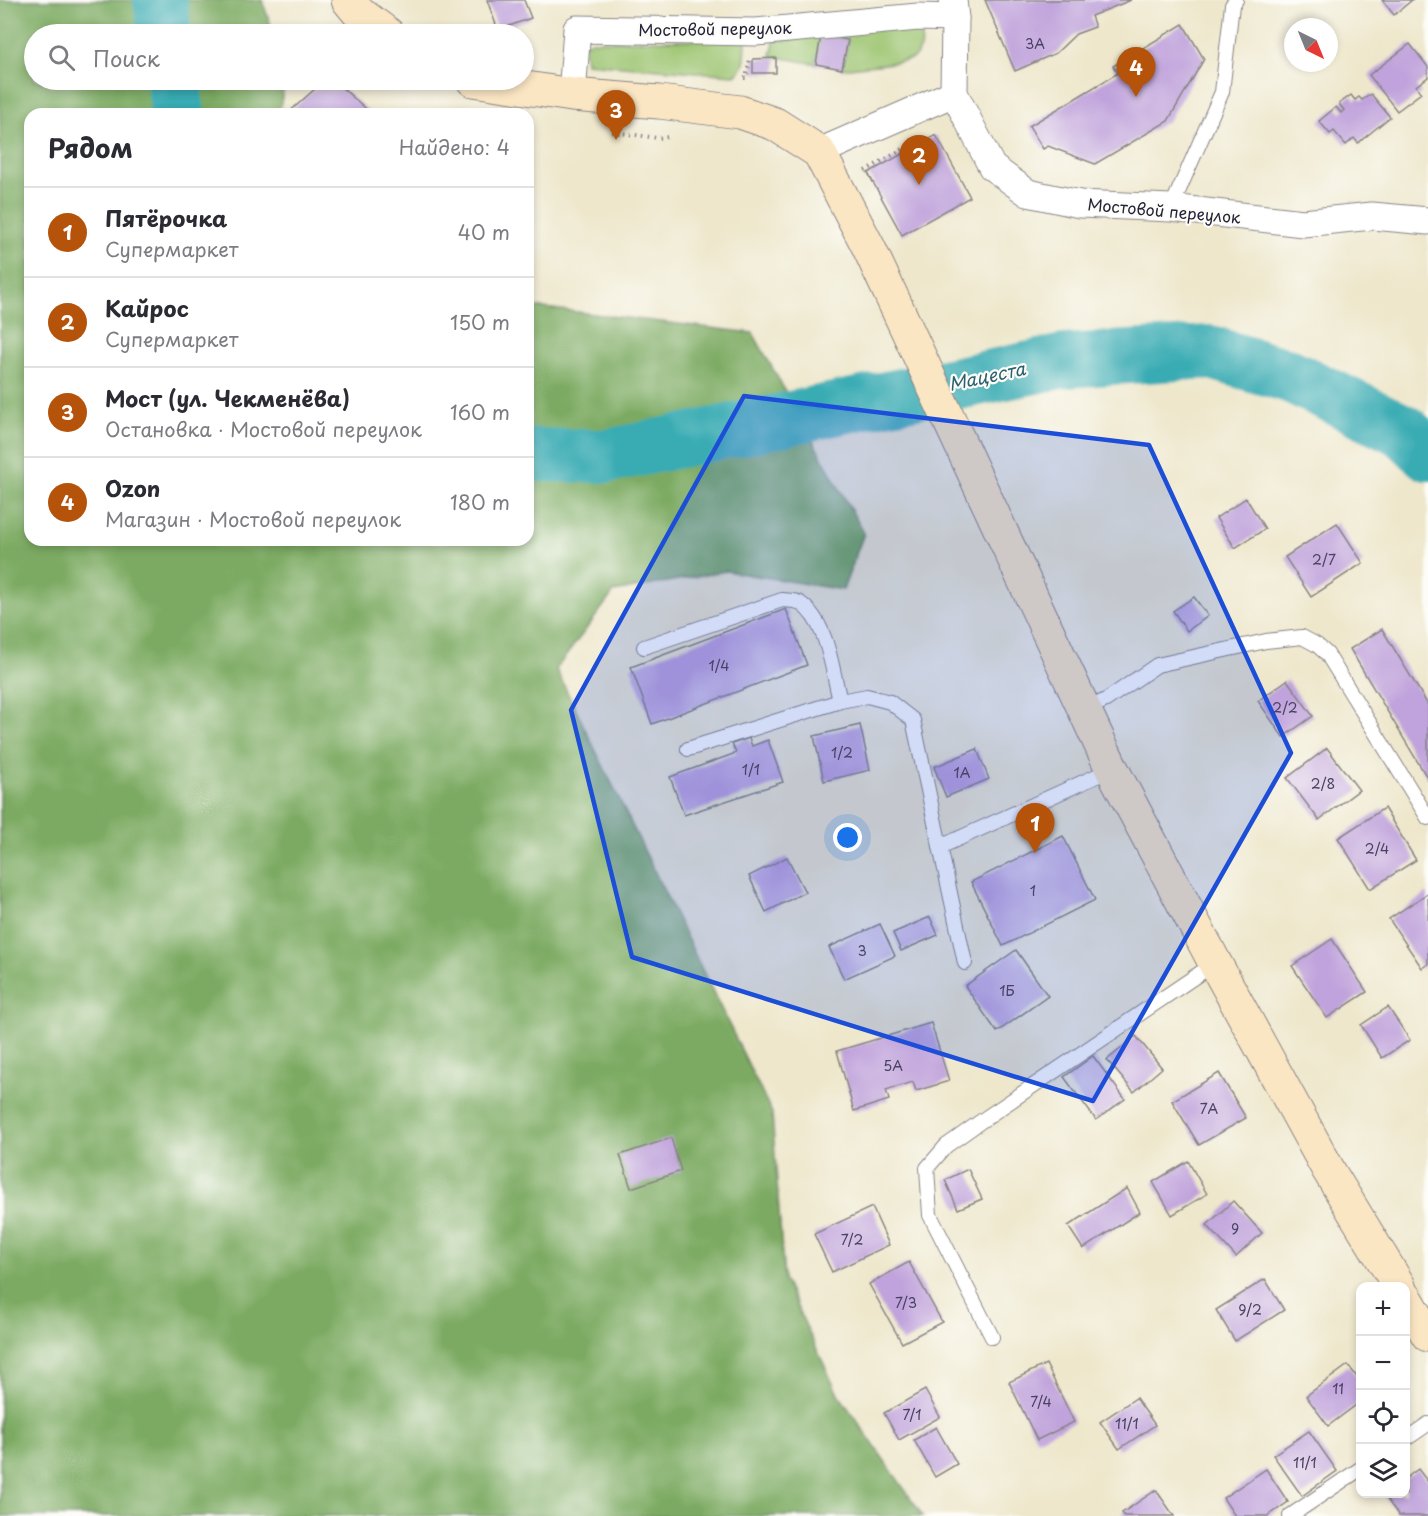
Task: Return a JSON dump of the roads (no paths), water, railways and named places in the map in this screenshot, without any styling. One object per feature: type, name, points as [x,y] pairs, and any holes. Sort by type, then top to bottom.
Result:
[{"type":"street","points":[[348,0],[358,12],[374,24]]},
{"type":"street","name":"Мостовой переулок","points":[[572,95],[577,29],[756,32],[918,17],[954,9],[954,93],[992,167],[1028,193],[1080,204],[1171,208],[1303,223],[1372,216],[1428,221]]},
{"type":"street","points":[[534,89],[740,112],[775,124],[819,152],[869,248],[1112,769],[1329,1171],[1396,1282]]},
{"type":"street","points":[[819,152],[954,93]]},
{"type":"street","points":[[1410,1305],[1428,1335]]},
{"type":"lane","points":[[1171,208],[1222,92],[1232,5],[1236,0]]},
{"type":"lane","points":[[644,647],[782,600],[798,602],[817,620],[823,632],[840,701]]},
{"type":"lane","points":[[1085,710],[1106,700],[1157,666],[1266,641],[1302,637],[1317,645],[1327,654],[1428,818]]},
{"type":"lane","points":[[688,749],[840,701],[867,696],[890,702],[913,720],[965,963]]},
{"type":"lane","points":[[940,847],[1112,769]]},
{"type":"lane","points":[[992,1337],[930,1215],[927,1168],[946,1146],[1215,963]]},
{"type":"lane","points":[[1410,1436],[1428,1424]]},
{"type":"lane","points":[[1290,1516],[1356,1472]]},
{"type":"waterway","name":"Мацеста","points":[[160,0],[164,24]]},
{"type":"waterway","name":"Мацеста","points":[[174,90],[177,108]]},
{"type":"waterway","name":"Мацеста","points":[[534,455],[608,456],[1064,361],[1209,352],[1290,376],[1404,431],[1428,454]]},
{"type":"place","name":"Ozon","points":[[1136,97]]},
{"type":"place","name":"Мост (ул. Чекменёва)","points":[[616,140]]},
{"type":"place","name":"Кайрос","points":[[919,185]]},
{"type":"place","name":"Пятёрочка","points":[[1035,853]]}]
